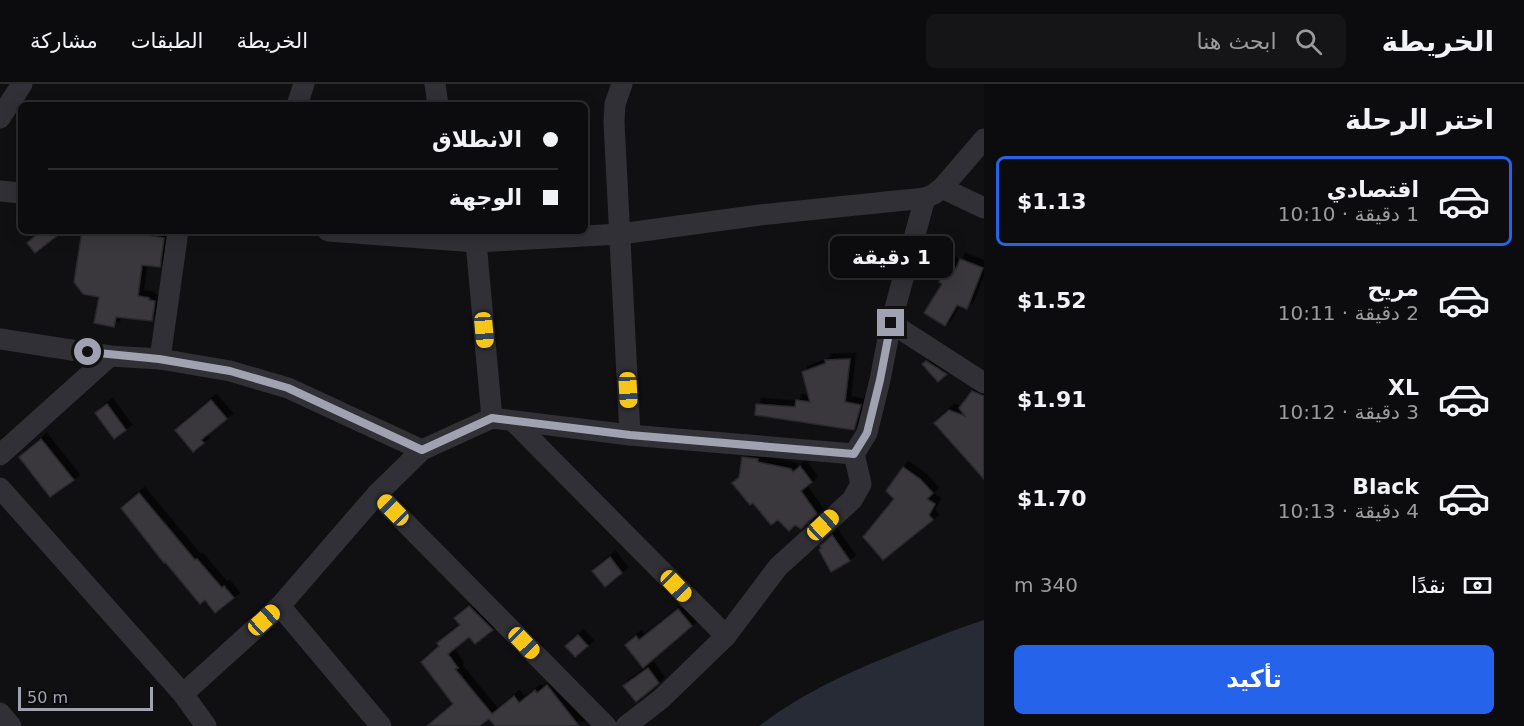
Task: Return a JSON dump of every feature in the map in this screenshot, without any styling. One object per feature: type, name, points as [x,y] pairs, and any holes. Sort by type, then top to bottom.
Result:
[{"type":"street","points":[[0,118],[22,84]]},
{"type":"street","points":[[298,102],[304,84]]},
{"type":"street","points":[[435,84],[438,102]]},
{"type":"street","points":[[622,84],[615,104],[614,122],[630,435]]},
{"type":"street","points":[[626,726],[661,699],[726,636],[778,567],[852,500],[861,484],[854,454],[867,433],[891,323],[933,193],[984,139]]},
{"type":"street","points":[[0,191],[18,194]]},
{"type":"street","points":[[385,234],[462,238],[620,234],[933,193],[984,208]]},
{"type":"street","points":[[159,359],[178,234]]},
{"type":"street","points":[[462,238],[492,418]]},
{"type":"street","points":[[891,323],[984,383]]},
{"type":"street","points":[[0,339],[110,356],[159,359],[230,371],[288,388],[422,450]]},
{"type":"street","points":[[0,455],[110,356]]},
{"type":"street","points":[[183,694],[280,606],[377,494],[422,450],[492,418],[630,435],[854,454]]},
{"type":"street","points":[[513,421],[726,636]]},
{"type":"street","points":[[0,488],[183,694],[206,726]]},
{"type":"street","points":[[377,494],[606,726]]},
{"type":"street","points":[[280,606],[381,726]]},
{"type":"street","points":[[0,713],[11,726]]},
{"type":"shaded area","points":[[984,620],[984,726],[759,726],[792,703],[846,675]]},
{"type":"building","points":[[38,234],[59,234],[35,253],[27,243]]},
{"type":"building","points":[[82,234],[141,234],[164,238],[160,267],[142,265],[138,296],[155,301],[152,321],[116,317],[114,327],[94,323],[99,297],[83,294],[74,282]]},
{"type":"building","points":[[960,259],[983,268],[967,309],[957,305],[945,326],[924,313],[942,284],[939,282],[950,262],[956,269]]},
{"type":"building","points":[[850,359],[845,402],[861,405],[854,430],[755,415],[756,404],[795,407],[796,400],[810,402],[802,372],[826,363],[825,360]]},
{"type":"building","points":[[926,361],[947,374],[938,382],[922,364]]},
{"type":"building","points":[[972,391],[984,396],[984,479],[934,423],[949,410],[965,416],[959,408]]},
{"type":"building","points":[[211,400],[227,419],[201,440],[204,443],[193,452],[175,430]]},
{"type":"building","points":[[107,404],[126,430],[114,439],[95,413]]},
{"type":"building","points":[[41,439],[74,480],[50,497],[19,457]]},
{"type":"building","points":[[742,457],[758,459],[758,462],[791,469],[793,472],[800,466],[812,482],[801,491],[817,514],[801,529],[795,525],[789,531],[778,520],[771,525],[732,483],[739,477]]},
{"type":"building","points":[[903,467],[920,479],[933,493],[927,499],[935,504],[929,515],[933,520],[883,560],[863,537],[894,499],[886,491]]},
{"type":"building","points":[[139,493],[195,560],[197,559],[222,588],[224,586],[234,598],[215,613],[205,600],[200,604],[121,508]]},
{"type":"building","points":[[832,535],[850,561],[831,572],[819,550],[820,546]]},
{"type":"building","points":[[610,557],[622,573],[605,587],[592,571]]},
{"type":"building","points":[[469,606],[493,630],[475,644],[469,637],[448,654],[458,668],[455,669],[492,714],[514,696],[519,703],[535,690],[537,693],[547,685],[579,726],[495,726],[489,719],[479,726],[427,726],[453,704],[421,662],[439,646],[437,643],[460,625],[454,618]]},
{"type":"building","points":[[678,609],[692,626],[643,668],[625,645],[636,636],[639,640]]},
{"type":"building","points":[[578,635],[588,646],[575,657],[565,646]]},
{"type":"building","points":[[648,668],[659,683],[636,702],[623,686]]},
{"type":"route","points":[[88,352],[110,356],[159,359],[230,371],[288,388],[422,450],[492,418],[630,435],[854,454],[867,433],[891,323]]}]
